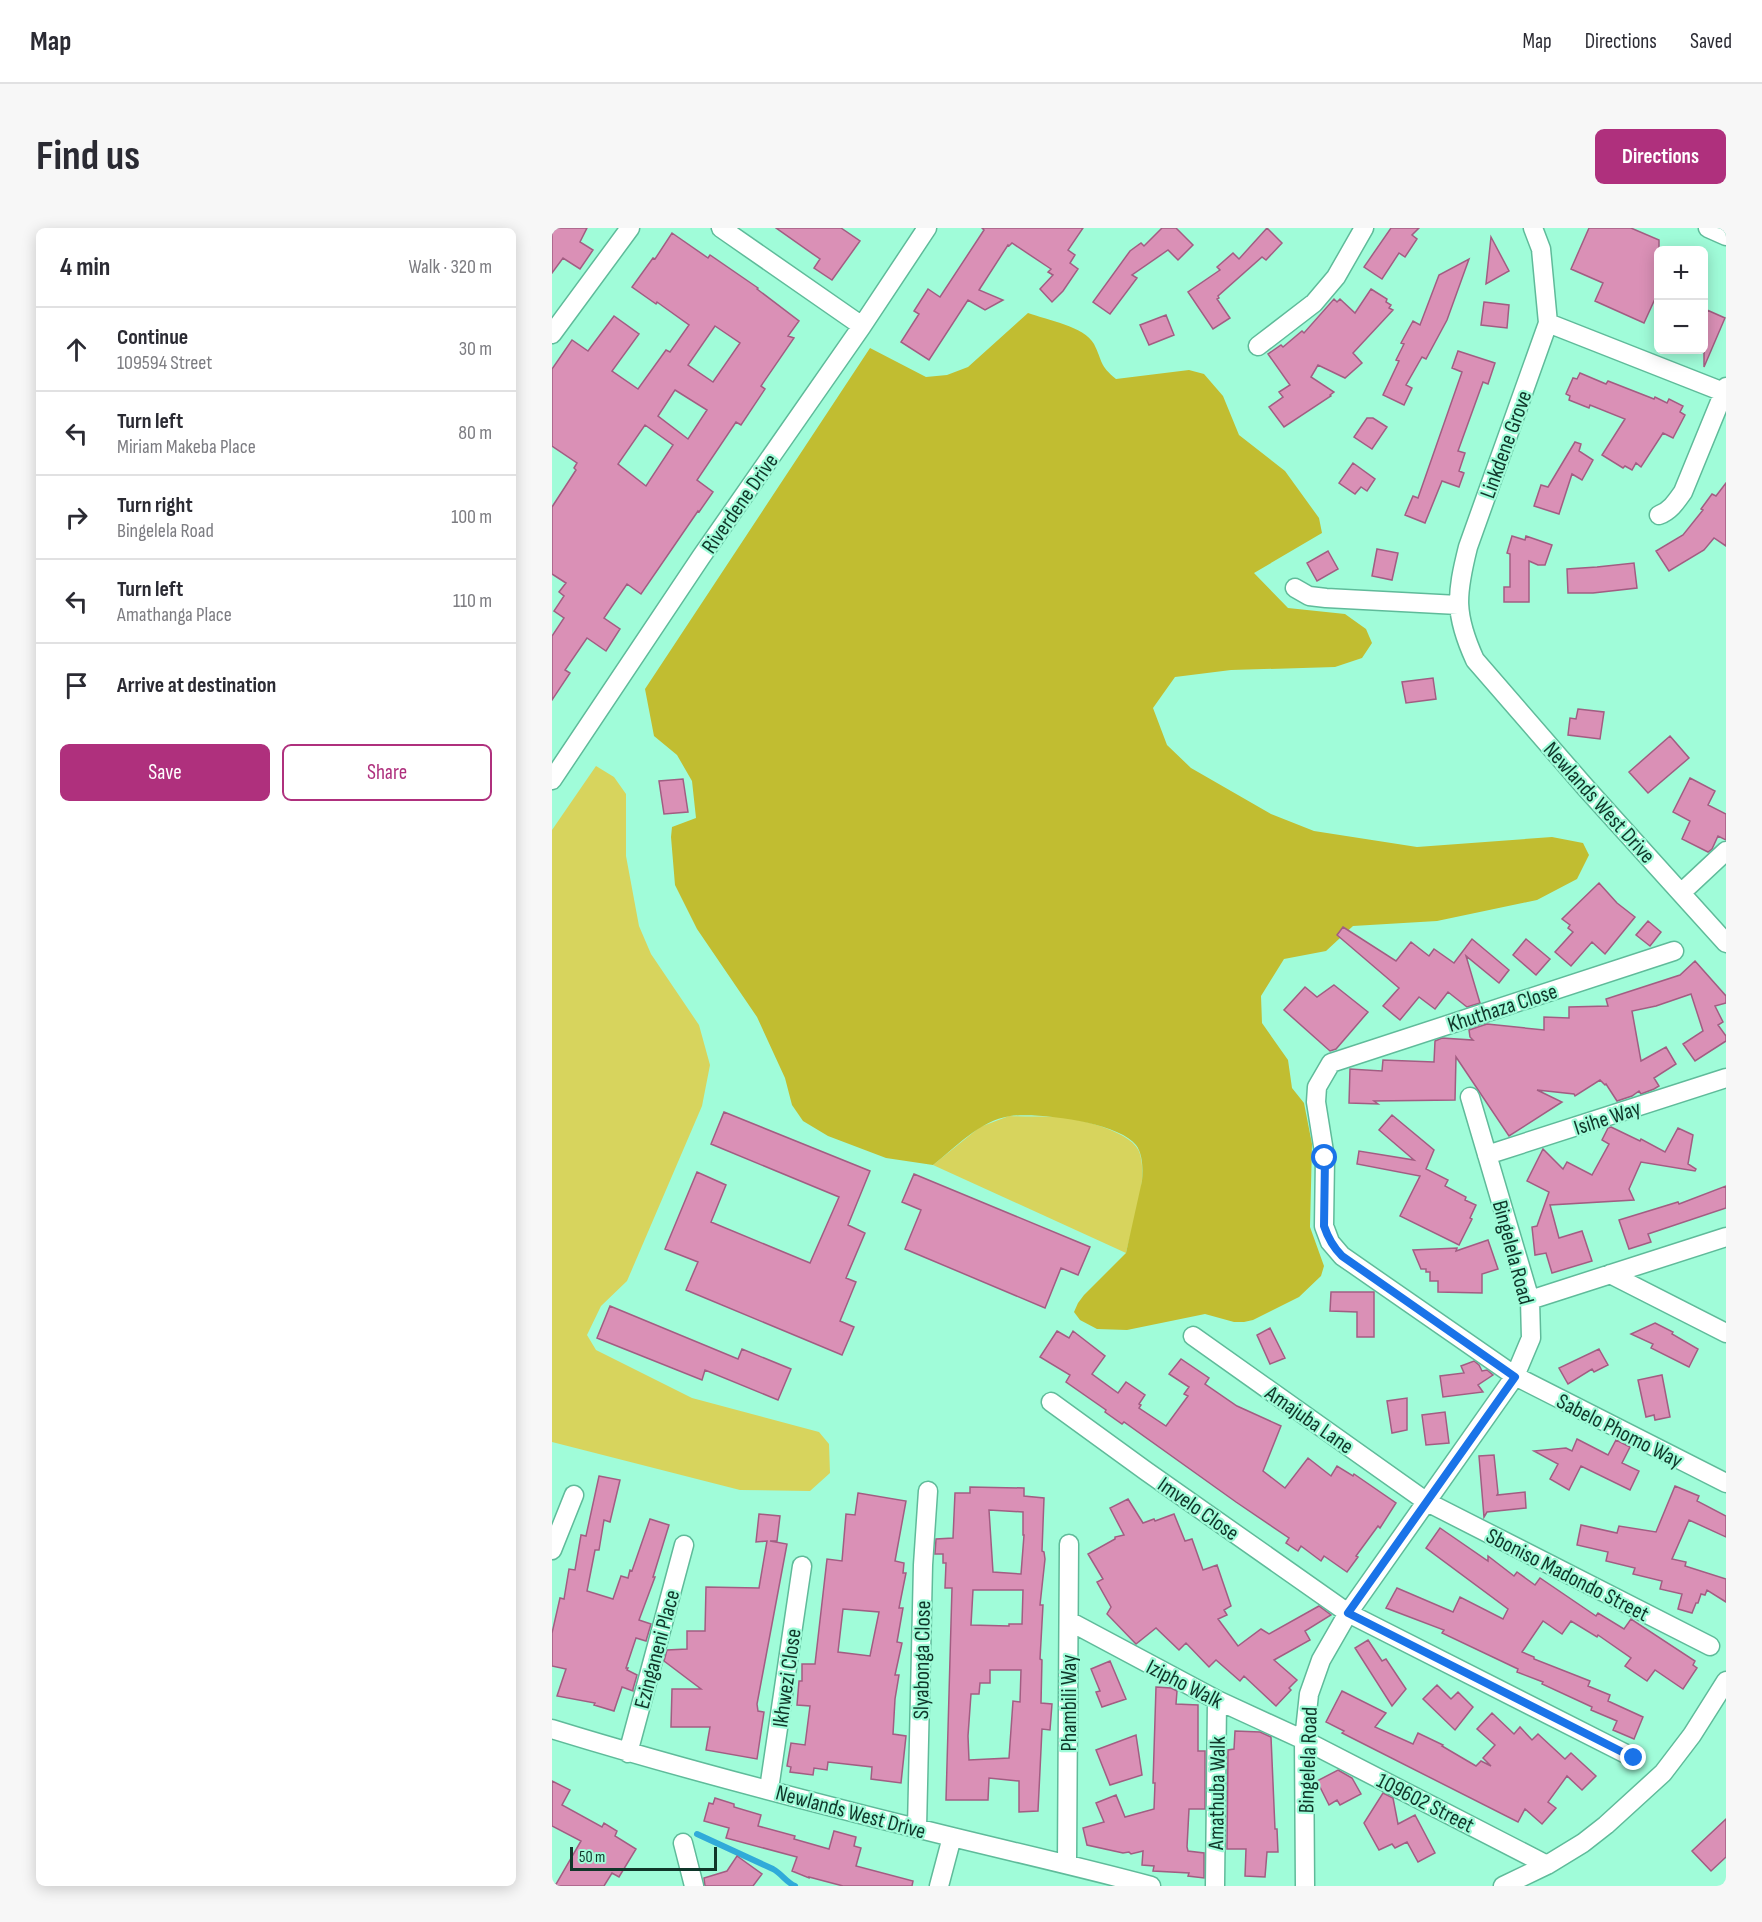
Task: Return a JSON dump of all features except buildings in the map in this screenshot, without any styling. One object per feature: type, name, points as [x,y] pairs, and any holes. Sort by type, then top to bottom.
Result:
[{"type":"street","points":[[552,334],[630,228]]},
{"type":"street","points":[[721,228],[862,326]]},
{"type":"street","name":"Riverdene Drive","points":[[552,780],[701,557],[862,326],[927,228]]},
{"type":"street","points":[[1258,346],[1314,303],[1336,277],[1364,228]]},
{"type":"street","name":"Linkdene Grove","points":[[1475,660],[1466,640],[1458,605],[1461,575],[1468,547],[1548,323],[1541,249],[1533,228]]},
{"type":"street","points":[[1708,228],[1726,236]]},
{"type":"street","points":[[1548,323],[1725,391],[1683,492],[1673,506],[1659,515]]},
{"type":"street","points":[[1295,588],[1309,596],[1326,598],[1458,605]]},
{"type":"street","name":"Newlands West Drive","points":[[1475,660],[1726,943]]},
{"type":"street","points":[[1681,893],[1726,851]]},
{"type":"street","name":"Khuthaza Close","points":[[1335,1249],[1324,1226],[1325,1158],[1316,1102],[1317,1087],[1331,1064],[1674,951]]},
{"type":"street","name":"Isihe Way","points":[[1487,1155],[1726,1078]]},
{"type":"street","name":"Bingelela Road","points":[[1305,1886],[1304,1740],[1309,1694],[1321,1660],[1348,1613],[1515,1377],[1531,1338],[1530,1300],[1470,1097]]},
{"type":"street","points":[[1530,1300],[1726,1237]]},
{"type":"street","name":"Sabelo Phomo Way","points":[[1335,1249],[1515,1377],[1726,1483]]},
{"type":"street","points":[[1610,1274],[1726,1333]]},
{"type":"street","name":"Amajuba Lane","points":[[1193,1336],[1427,1502]]},
{"type":"street","name":"Imvelo Close","points":[[1051,1402],[1348,1613],[1634,1758]]},
{"type":"street","name":"Slyabonga Close","points":[[916,1828],[923,1577],[928,1491]]},
{"type":"street","points":[[552,1550],[574,1495]]},
{"type":"street","name":"Sboniso Madondo Street","points":[[1427,1502],[1710,1646]]},
{"type":"street","name":"Phambili Way","points":[[1067,1863],[1069,1544]]},
{"type":"street","name":"Ezinganeni Place","points":[[628,1752],[684,1545]]},
{"type":"street","name":"Ikhwezi Close","points":[[769,1789],[802,1566]]},
{"type":"street","name":"Izipho Walk","points":[[1069,1621],[1217,1700],[1304,1740]]},
{"type":"street","points":[[1503,1886],[1547,1865],[1583,1843],[1663,1773],[1692,1735],[1726,1681]]},
{"type":"street","name":"Amathuba Walk","points":[[1215,1886],[1217,1700]]},
{"type":"street","name":"Newlands West Drive","points":[[552,1729],[628,1752],[916,1828],[1067,1863],[1151,1886]]},
{"type":"street","name":"109602 Street","points":[[1304,1740],[1547,1865]]},
{"type":"street","points":[[939,1886],[952,1837]]},
{"type":"street","points":[[683,1843],[694,1886]]},
{"type":"shaded area","points":[[1028,313],[1074,328],[1089,338],[1104,367],[1116,379],[1189,370],[1204,374],[1223,396],[1239,435],[1285,471],[1319,518],[1322,533],[1254,573],[1288,608],[1345,614],[1366,629],[1372,643],[1362,658],[1335,667],[1231,670],[1175,677],[1153,708],[1167,745],[1191,768],[1271,814],[1314,831],[1417,847],[1552,837],[1583,843],[1589,855],[1577,879],[1537,900],[1437,921],[1353,926],[1326,951],[1284,959],[1261,996],[1262,1023],[1288,1060],[1292,1088],[1304,1103],[1312,1144],[1310,1227],[1324,1266],[1321,1276],[1299,1297],[1253,1320],[1244,1322],[1234,1322],[1205,1314],[1127,1330],[1097,1329],[1080,1320],[1074,1312],[1084,1295],[1126,1253],[1142,1181],[1142,1162],[1136,1145],[1113,1130],[1057,1117],[1010,1116],[978,1129],[933,1165],[886,1158],[828,1136],[803,1121],[792,1105],[785,1078],[757,1017],[697,929],[675,885],[672,827],[696,818],[692,781],[677,755],[654,736],[645,689],[870,348],[926,377],[947,375],[968,367]]},
{"type":"shaded area","points":[[596,766],[614,777],[626,794],[626,856],[639,926],[651,954],[699,1025],[710,1065],[702,1106],[627,1281],[601,1306],[587,1335],[596,1350],[692,1398],[819,1432],[829,1444],[830,1473],[810,1491],[740,1490],[552,1442],[552,830]]},
{"type":"shaded area","points":[[1009,1116],[1060,1117],[1080,1121],[1118,1133],[1136,1146],[1142,1165],[1141,1190],[1126,1253],[933,1165],[980,1127]]},
{"type":"waterway","points":[[697,1834],[773,1869],[795,1886]]},
{"type":"route","points":[[1325,1158],[1324,1226],[1335,1249],[1515,1377],[1348,1613],[1634,1758]]}]
